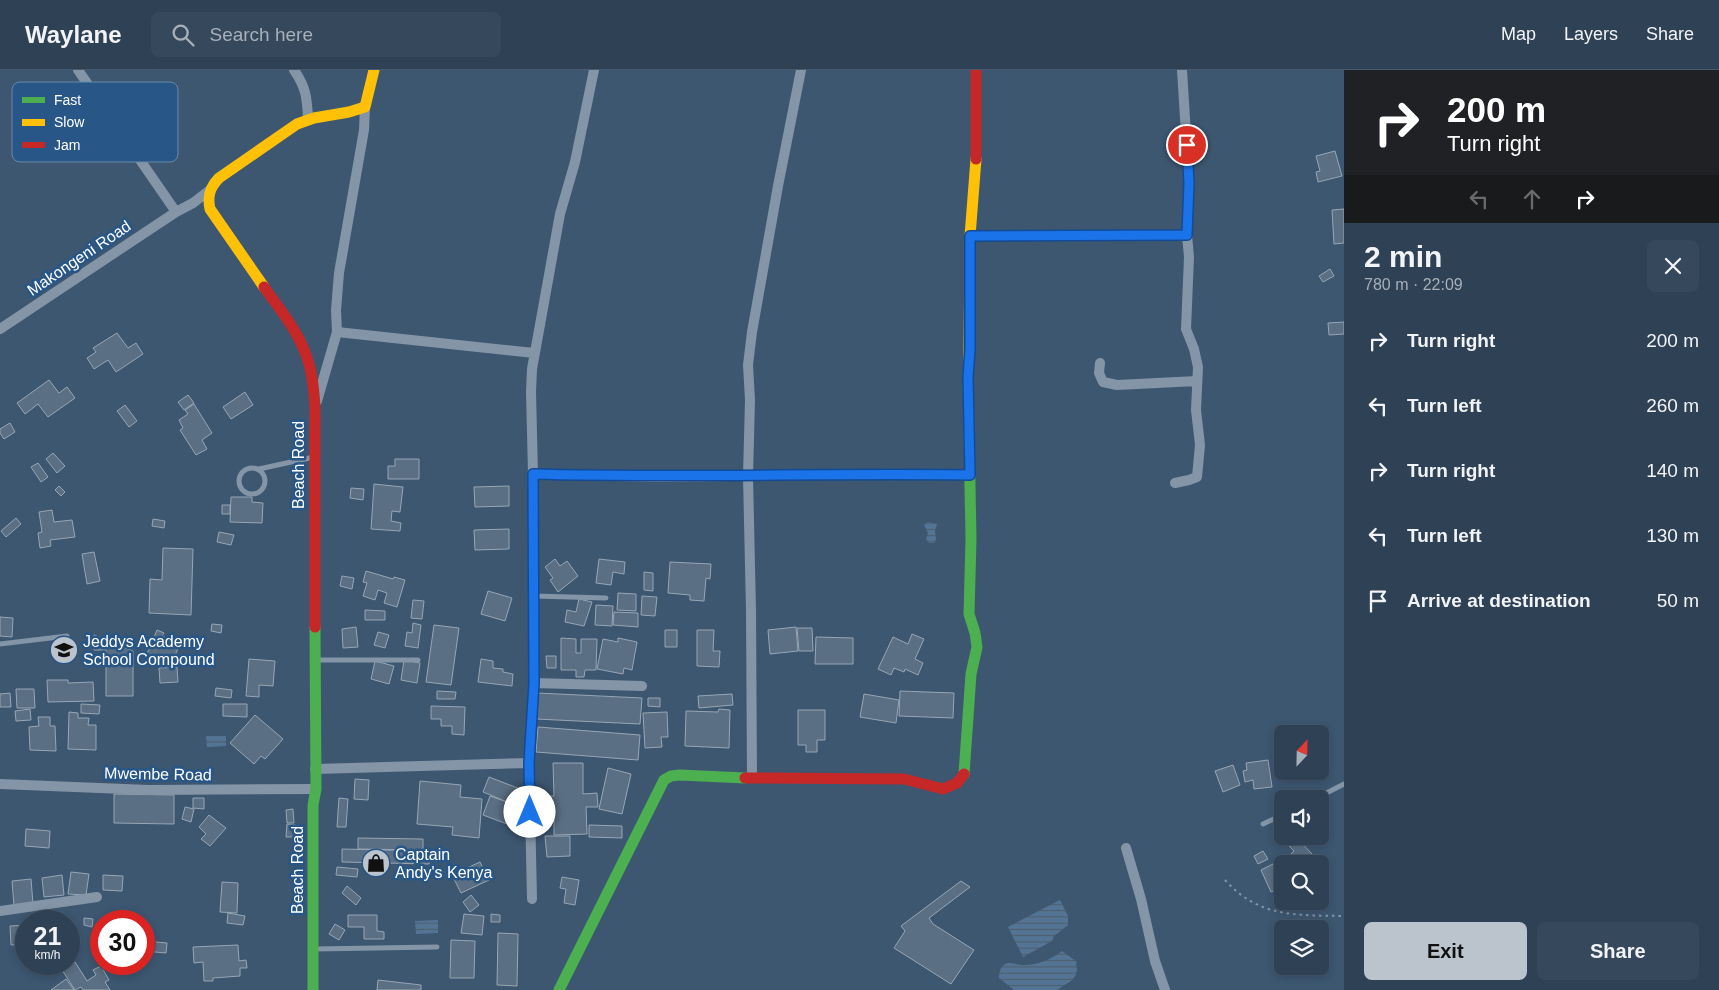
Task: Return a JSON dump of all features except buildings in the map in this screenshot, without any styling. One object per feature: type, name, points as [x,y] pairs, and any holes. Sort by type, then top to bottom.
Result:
[{"type":"street","points":[[78,70],[86,82]]},
{"type":"street","points":[[294,70],[303,83],[308,118]]},
{"type":"street","points":[[315,407],[337,332],[336,310],[339,273],[364,130],[365,107],[374,70]]},
{"type":"street","points":[[532,899],[529,763],[534,683],[531,392],[534,354],[560,214],[575,162],[594,70]]},
{"type":"street","points":[[752,778],[748,476],[750,400],[748,366],[752,332],[778,186],[801,70]]},
{"type":"street","points":[[558,990],[664,780],[673,775],[717,778],[904,779],[940,789],[957,785],[964,776],[970,674],[977,647],[969,614],[971,539],[968,377],[970,349],[970,236],[976,169],[976,70]]},
{"type":"street","points":[[1175,483],[1197,476],[1200,445],[1196,410],[1198,367],[1194,349],[1186,330],[1189,257],[1187,235],[1189,183],[1182,70]]},
{"type":"street","points":[[210,190],[219,178],[308,118],[357,111],[365,107]]},
{"type":"street","points":[[141,162],[176,212]]},
{"type":"street","name":"Makongeni Road","points":[[0,330],[210,190]]},
{"type":"street","name":"Beach Road","points":[[210,190],[208,197],[210,209],[305,350],[311,365],[315,407],[314,769],[316,789],[313,805],[313,990]]},
{"type":"street","points":[[970,236],[1187,235]]},
{"type":"street","points":[[337,332],[534,354]]},
{"type":"street","points":[[1100,363],[1099,373],[1103,382],[1117,386],[1197,381]]},
{"type":"street","points":[[533,474],[657,477],[870,474],[970,475]]},
{"type":"street","points":[[534,683],[642,686]]},
{"type":"street","points":[[314,769],[529,763]]},
{"type":"street","name":"Mwembe Road","points":[[0,784],[149,790],[316,789]]},
{"type":"street","points":[[1126,848],[1141,899],[1155,961],[1165,990]]},
{"type":"street","points":[[0,911],[97,898]]},
{"type":"lane","points":[[259,469],[264,474],[264,488],[252,494],[245,492],[240,488],[238,481],[240,474],[245,469],[252,467],[259,469],[315,457]]},
{"type":"lane","points":[[533,596],[606,598]]},
{"type":"lane","points":[[0,644],[67,636]]},
{"type":"lane","points":[[315,660],[418,660]]},
{"type":"lane","points":[[1329,792],[1344,784]]},
{"type":"lane","points":[[1263,824],[1274,819]]},
{"type":"lane","points":[[314,949],[437,947]]},
{"type":"path","points":[[1225,880],[1248,901],[1269,910],[1312,916],[1344,916]]},
{"type":"water","points":[[928,522],[937,524],[934,543],[929,543],[926,539],[928,533],[924,525]]},
{"type":"water","points":[[206,736],[226,736],[226,746],[207,747]]},
{"type":"water","points":[[1060,900],[1068,916],[1068,925],[1054,936],[1052,941],[1023,957],[1008,927]]},
{"type":"water","points":[[438,920],[438,933],[416,934],[415,921]]},
{"type":"water","points":[[1062,951],[1077,962],[1077,969],[1076,975],[1071,981],[1057,990],[1014,990],[999,978],[1001,968],[1005,964],[1039,963]]},
{"type":"traffic: fast","points":[[964,774],[971,674],[977,647],[969,614],[971,539],[969,357]]},
{"type":"traffic: fast","points":[[313,990],[313,805],[316,789],[315,627]]},
{"type":"traffic: fast","points":[[559,990],[664,780],[671,776],[680,775],[745,778]]},
{"type":"traffic: slow","points":[[264,287],[210,209],[209,196],[211,188],[219,178],[297,124],[314,118],[349,112],[365,107],[374,70]]},
{"type":"traffic: slow","points":[[969,357],[970,236],[976,159]]},
{"type":"traffic: jam","points":[[976,70],[976,159]]},
{"type":"traffic: jam","points":[[264,287],[300,341],[312,378],[315,407],[315,627]]},
{"type":"traffic: jam","points":[[745,778],[904,779],[943,789],[957,783],[964,774]]},
{"type":"place","name":"Jeddys Academy School Compound","points":[[64,650]]},
{"type":"place","name":"Captain Andy's Kenya","points":[[376,863]]},
{"type":"route","points":[[530,812],[529,763],[534,683],[533,474],[657,477],[870,474],[970,475],[968,377],[970,349],[970,236],[1187,235],[1189,198],[1187,145]]}]
